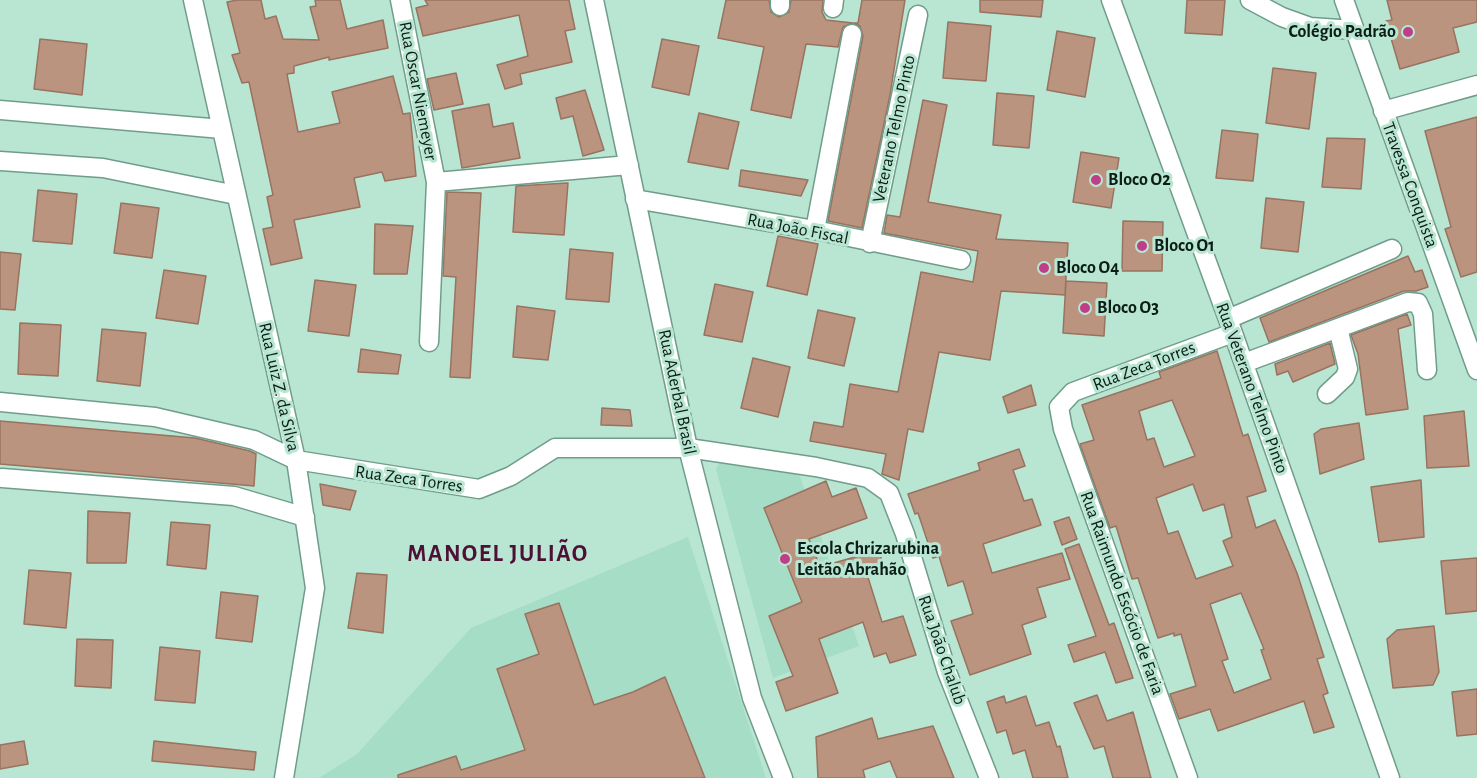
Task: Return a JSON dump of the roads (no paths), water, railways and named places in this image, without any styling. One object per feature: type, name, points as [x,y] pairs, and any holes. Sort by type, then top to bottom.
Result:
[{"type":"street","name":"Rua Luiz Z. da Silva","points":[[193,0],[296,460],[315,588],[284,778]]},
{"type":"street","name":"Rua Oscar Niemeyer","points":[[400,0],[436,182],[429,342]]},
{"type":"street","name":"Rua Aderbal Brasil","points":[[594,0],[688,448],[752,698],[783,778]]},
{"type":"street","name":"Rua Veterano Telmo Pinto","points":[[1111,0],[1244,363],[1390,778]]},
{"type":"street","points":[[1250,0],[1282,17],[1310,27],[1354,30]]},
{"type":"street","name":"Travessa Conquista","points":[[1344,0],[1477,370]]},
{"type":"street","name":"Veterano Telmo Pinto","points":[[870,243],[918,15]]},
{"type":"street","points":[[816,230],[852,34]]},
{"type":"street","points":[[1383,111],[1477,85]]},
{"type":"street","points":[[0,110],[222,129]]},
{"type":"street","points":[[0,161],[103,168],[236,195]]},
{"type":"street","points":[[436,182],[630,165]]},
{"type":"street","name":"Rua João Fiscal","points":[[635,199],[816,230],[961,260]]},
{"type":"street","name":"Rua Zeca Torres","points":[[1059,407],[1073,392],[1230,326],[1392,249]]},
{"type":"street","points":[[1244,363],[1408,302],[1418,303],[1423,314],[1427,370]]},
{"type":"street","points":[[1327,394],[1345,377],[1348,369],[1338,327]]},
{"type":"street","name":"Rua Zeca Torres","points":[[0,402],[155,417],[254,440],[296,460],[479,489],[511,476],[555,448],[688,448],[816,466]]},
{"type":"street","name":"Rua Raimundo Escócio de Faria","points":[[1059,407],[1063,429],[1188,778]]},
{"type":"street","name":"Rua João Chalub","points":[[816,466],[868,478],[889,493],[905,534],[947,672],[989,778]]},
{"type":"street","points":[[2,478],[234,496],[305,518]]},
{"type":"place","name":"Colégio Padrão","points":[[1408,32]]},
{"type":"place","name":"Bloco O2","points":[[1096,180]]},
{"type":"place","name":"Bloco O1","points":[[1142,246]]},
{"type":"place","name":"Bloco O4","points":[[1044,268]]},
{"type":"place","name":"Bloco O3","points":[[1085,308]]},
{"type":"place","name":"Escola Chrizarubina Leitão Abrahão","points":[[785,559]]},
{"type":"district","name":"MANOEL JULIÃO","points":[[498,554]]}]
